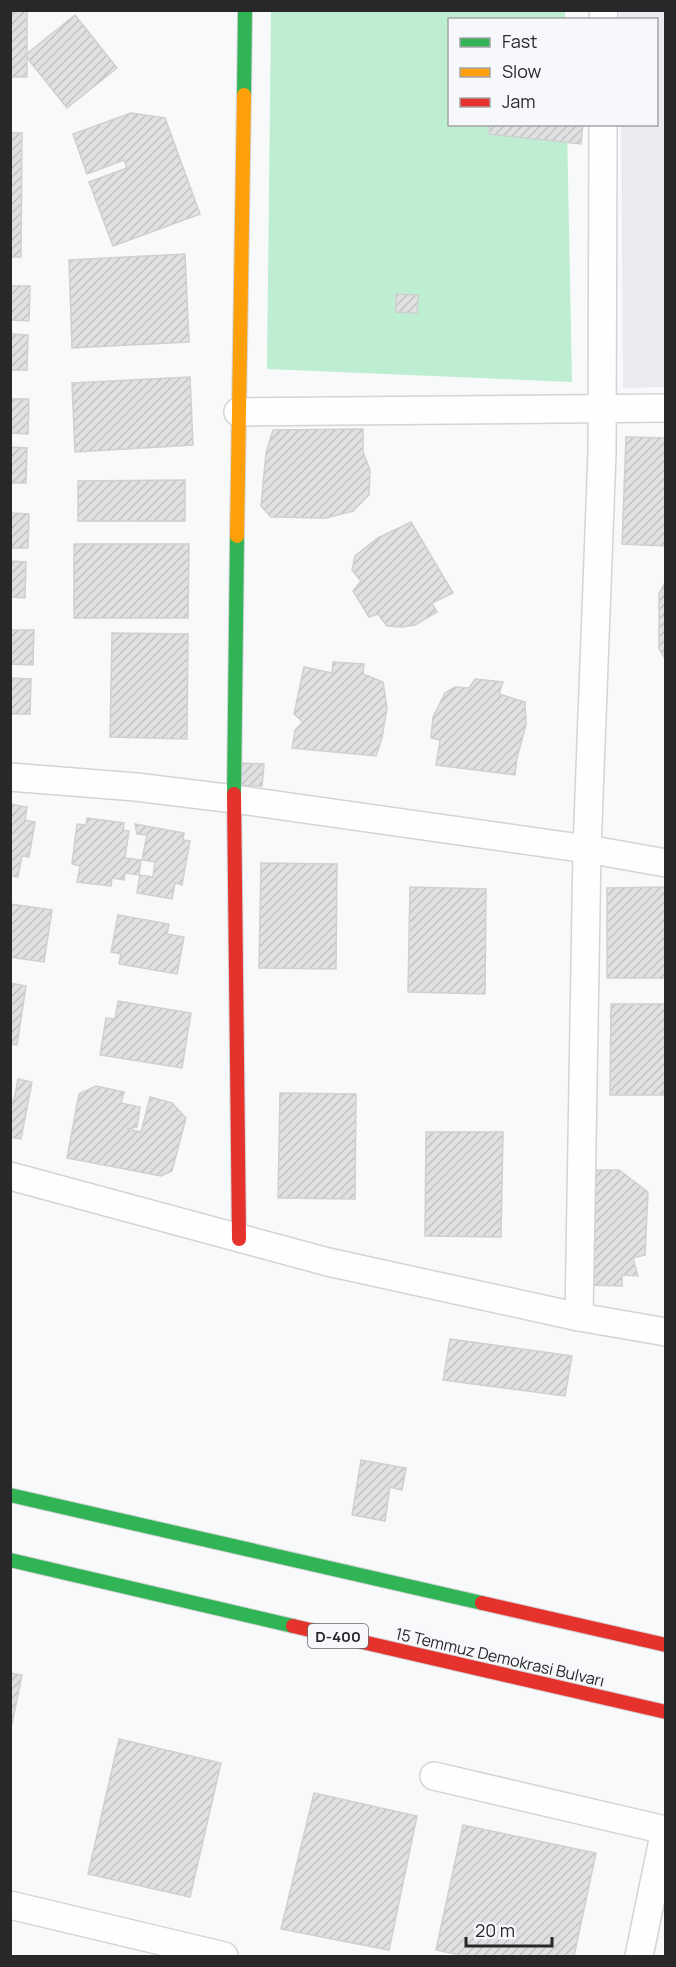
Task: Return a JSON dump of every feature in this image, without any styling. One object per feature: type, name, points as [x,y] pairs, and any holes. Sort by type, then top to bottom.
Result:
[{"type":"main road","points":[[239,1239],[234,799],[238,412],[246,10]]},
{"type":"main road","points":[[10,1495],[666,1645]]},
{"type":"main road","name":"15 Temmuz Demokrasi Bulvarı","points":[[10,1560],[666,1712]]},
{"type":"street","points":[[579,1317],[587,849],[603,408],[603,126]]},
{"type":"street","points":[[238,412],[666,408]]},
{"type":"street","points":[[10,777],[136,787],[234,799],[587,849],[666,863]]},
{"type":"street","points":[[10,1176],[328,1262],[579,1317],[666,1332]]},
{"type":"street","points":[[434,1776],[665,1830],[639,1956]]},
{"type":"street","points":[[10,1905],[224,1956]]},
{"type":"shaded area","points":[[620,11],[665,11],[665,387],[623,388],[621,126],[658,126],[658,18],[620,18]]},
{"type":"green space","points":[[271,11],[565,11],[565,18],[448,18],[448,126],[567,126],[572,382],[267,369]]},
{"type":"building","points":[[10,10],[27,10],[27,77],[10,77]]},
{"type":"building","points":[[75,15],[117,68],[67,108],[25,55]]},
{"type":"building","points":[[131,113],[165,118],[200,214],[113,246],[89,182],[127,168],[124,160],[87,174],[73,134]]},
{"type":"building","points":[[490,126],[583,126],[581,144],[489,134]]},
{"type":"building","points":[[10,133],[22,133],[21,257],[10,257]]},
{"type":"building","points":[[185,254],[189,342],[72,348],[69,260]]},
{"type":"building","points":[[10,286],[30,286],[29,321],[10,320]]},
{"type":"building","points":[[396,294],[418,295],[417,313],[396,312]]},
{"type":"building","points":[[10,334],[28,335],[27,370],[10,370]]},
{"type":"building","points":[[190,377],[193,445],[75,452],[72,383]]},
{"type":"building","points":[[10,399],[29,399],[28,434],[10,433]]},
{"type":"building","points":[[363,429],[363,452],[370,470],[369,495],[353,511],[326,518],[271,517],[261,506],[266,453],[273,430]]},
{"type":"building","points":[[626,437],[666,438],[666,546],[622,544]]},
{"type":"building","points":[[10,447],[27,448],[26,483],[10,483]]},
{"type":"building","points":[[185,480],[185,521],[78,521],[78,481]]},
{"type":"building","points":[[10,513],[29,514],[28,548],[10,548]]},
{"type":"building","points":[[411,522],[453,593],[432,603],[437,612],[415,625],[387,626],[378,614],[369,617],[353,591],[361,581],[352,570],[355,556],[378,538]]},
{"type":"building","points":[[74,544],[189,544],[188,618],[74,618]]},
{"type":"building","points":[[10,561],[26,562],[25,598],[10,597]]},
{"type":"building","points":[[666,581],[666,660],[659,649],[659,594]]},
{"type":"building","points":[[10,630],[34,630],[33,665],[10,664]]},
{"type":"building","points":[[112,633],[188,634],[187,739],[110,737]]},
{"type":"building","points":[[333,662],[364,664],[363,674],[383,682],[387,708],[382,738],[376,756],[292,748],[295,730],[303,722],[294,714],[304,667],[332,673]]},
{"type":"building","points":[[10,678],[31,679],[30,714],[10,714]]},
{"type":"building","points":[[475,679],[503,682],[499,694],[525,702],[526,725],[515,775],[436,765],[440,740],[431,738],[433,717],[445,693],[455,687],[469,688]]},
{"type":"building","points":[[240,763],[264,764],[262,786],[238,785]]},
{"type":"building","points":[[10,804],[27,807],[25,820],[35,822],[29,857],[22,856],[18,877],[10,876]]},
{"type":"building","points":[[87,818],[124,823],[123,830],[129,831],[125,858],[141,860],[139,875],[125,873],[124,880],[112,878],[111,886],[77,882],[80,866],[72,864],[77,824],[86,825]]},
{"type":"building","points":[[135,824],[184,833],[183,840],[190,841],[182,885],[175,883],[172,899],[137,893],[140,875],[153,877],[155,862],[142,860],[147,835],[137,834]]},
{"type":"building","points":[[261,863],[337,864],[336,969],[259,968]]},
{"type":"building","points":[[410,887],[486,889],[485,994],[408,992]]},
{"type":"building","points":[[666,887],[666,978],[607,978],[607,888]]},
{"type":"building","points":[[10,904],[52,910],[44,962],[10,957]]},
{"type":"building","points":[[118,915],[169,924],[167,934],[184,937],[177,974],[119,964],[121,954],[111,952]]},
{"type":"building","points":[[10,983],[26,986],[17,1045],[10,1044]]},
{"type":"building","points":[[118,1001],[191,1013],[182,1068],[100,1055],[106,1018],[115,1019]]},
{"type":"building","points":[[611,1004],[666,1004],[666,1095],[610,1095]]},
{"type":"building","points":[[18,1079],[32,1082],[21,1139],[10,1137],[10,1100],[14,1100]]},
{"type":"building","points":[[96,1086],[124,1092],[121,1103],[140,1107],[137,1127],[127,1129],[141,1132],[150,1097],[172,1103],[186,1118],[172,1171],[161,1176],[67,1158],[79,1094]]},
{"type":"building","points":[[280,1093],[356,1094],[355,1199],[278,1198]]},
{"type":"building","points":[[426,1132],[503,1132],[501,1237],[425,1236]]},
{"type":"building","points":[[591,1170],[619,1170],[648,1192],[645,1255],[633,1258],[638,1276],[622,1275],[622,1286],[588,1285]]},
{"type":"building","points":[[450,1339],[572,1356],[565,1396],[443,1380]]},
{"type":"building","points":[[361,1460],[406,1468],[402,1490],[390,1487],[385,1521],[352,1515]]},
{"type":"building","points":[[10,1673],[22,1675],[10,1733]]},
{"type":"building","points":[[119,1739],[221,1763],[190,1897],[88,1874]]},
{"type":"building","points":[[314,1793],[417,1816],[389,1950],[281,1929]]},
{"type":"building","points":[[463,1825],[596,1853],[574,1956],[465,1956],[436,1950]]},
{"type":"traffic: fast","points":[[244,95],[245,10]]},
{"type":"traffic: fast","points":[[234,794],[237,536]]},
{"type":"traffic: fast","points":[[10,1495],[482,1603]]},
{"type":"traffic: fast","points":[[10,1560],[293,1626]]},
{"type":"traffic: slow","points":[[237,536],[244,95]]},
{"type":"traffic: jam","points":[[234,794],[239,1239]]},
{"type":"traffic: jam","points":[[482,1603],[666,1645]]},
{"type":"traffic: jam","points":[[293,1626],[666,1712]]}]
